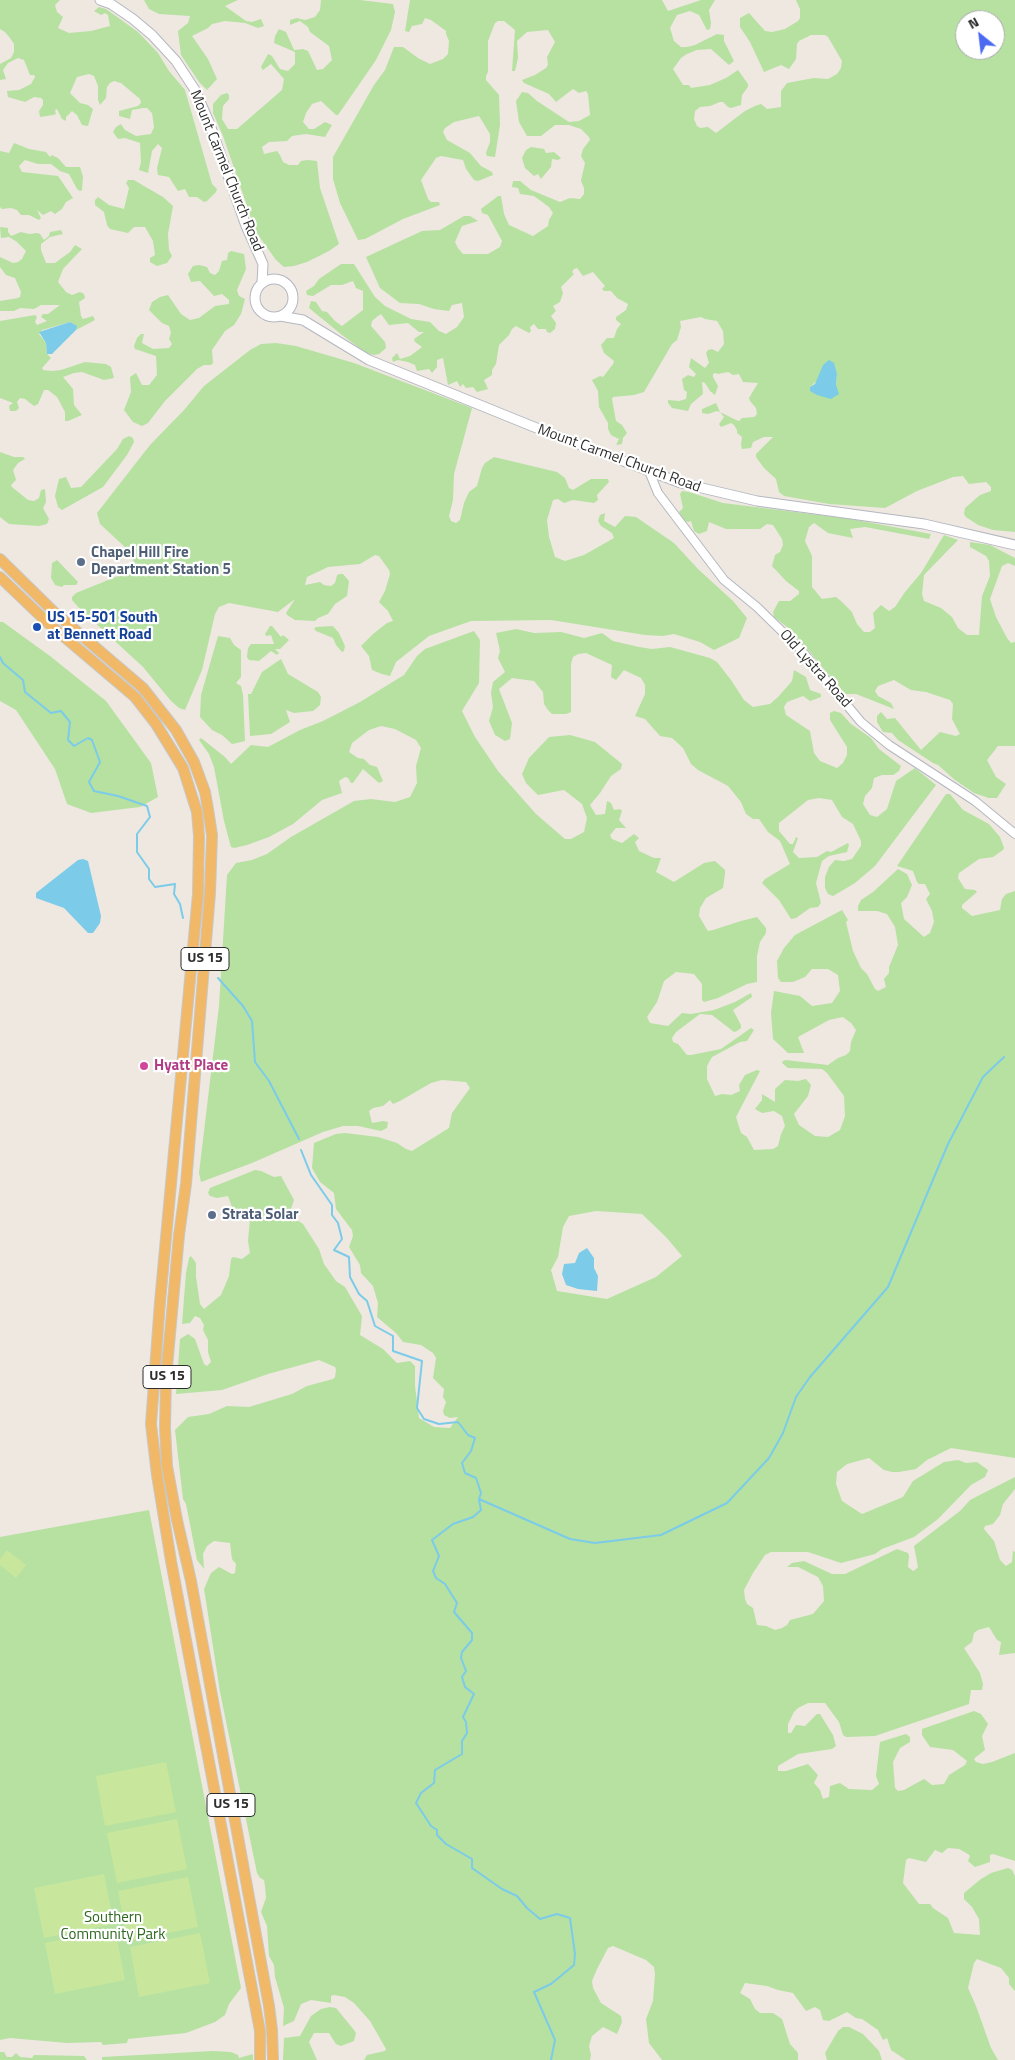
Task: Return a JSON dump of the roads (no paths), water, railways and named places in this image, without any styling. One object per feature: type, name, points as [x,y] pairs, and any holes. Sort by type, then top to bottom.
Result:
[{"type":"highway","name":"US 15","points":[[0,558],[53,611],[143,688],[176,730],[194,762],[205,792],[212,835],[210,893],[186,1184],[179,1235],[167,1369],[165,1428],[168,1466],[176,1520],[190,1581],[269,2006],[273,2060]]},
{"type":"highway","name":"US 15","points":[[0,577],[49,624],[135,697],[156,724],[183,768],[197,812],[200,836],[198,894],[160,1302],[152,1424],[156,1475],[260,2031],[260,2060]]},
{"type":"main road","name":"Mount Carmel Church Road","points":[[100,0],[111,4],[152,35],[176,61],[195,90],[209,122],[242,217],[263,264],[280,280]]},
{"type":"main road","name":"Mount Carmel Church Road","points":[[262,283],[263,264]]},
{"type":"main road","points":[[274,279],[280,280],[290,287],[293,298],[292,304],[280,316],[263,313],[256,304],[256,292],[262,283],[274,279]]},
{"type":"main road","name":"Mount Carmel Church Road","points":[[292,304],[303,320]]},
{"type":"main road","name":"Mount Carmel Church Road","points":[[280,316],[303,320],[369,360],[534,428],[706,491],[757,502],[924,524],[1015,545]]},
{"type":"street","name":"Old Lystra Road","points":[[649,471],[658,493],[724,580],[756,607],[800,649],[861,722],[889,745],[975,801],[1015,834]]},
{"type":"water","points":[[70,322],[77,326],[76,330],[52,354],[47,354],[46,343],[39,332]]},
{"type":"water","points":[[829,360],[834,363],[837,374],[836,385],[839,394],[831,399],[810,391],[810,387],[815,384],[823,365]]},
{"type":"water","points":[[78,860],[88,861],[101,916],[100,923],[93,933],[88,933],[64,908],[36,898],[36,893]]},
{"type":"water","points":[[587,1248],[594,1258],[594,1268],[598,1276],[597,1291],[578,1289],[566,1285],[562,1274],[564,1264],[575,1263],[579,1253]]},
{"type":"waterway","points":[[0,657],[3,663],[23,680],[25,692],[51,713],[61,711],[70,722],[68,740],[74,746],[88,738],[92,740],[100,762],[89,782],[94,791],[118,796],[147,806],[150,817],[137,834],[137,852],[149,869],[149,879],[155,887],[175,884],[174,894],[180,904],[183,918]]},
{"type":"waterway","points":[[218,978],[243,1006],[252,1021],[255,1062],[269,1081],[299,1139]]},
{"type":"waterway","points":[[479,1499],[570,1539],[595,1543],[661,1535],[727,1503],[769,1458],[783,1433],[796,1397],[810,1377],[888,1287],[948,1144],[983,1077],[1004,1057]]},
{"type":"waterway","points":[[301,1150],[311,1175],[332,1205],[332,1215],[338,1223],[342,1239],[334,1250],[349,1257],[350,1277],[359,1294],[367,1301],[375,1326],[393,1336],[393,1351],[422,1361],[417,1408],[424,1419],[439,1424],[458,1422],[468,1435],[475,1438],[471,1451],[462,1463],[465,1473],[476,1478],[481,1493],[479,1499],[481,1510],[473,1517],[453,1524],[432,1540],[439,1556],[433,1571],[436,1578],[445,1584],[457,1603],[454,1612],[472,1633],[472,1640],[462,1652],[461,1658],[466,1671],[462,1677],[465,1687],[474,1694],[463,1717],[466,1722],[467,1733],[462,1741],[462,1754],[435,1770],[434,1783],[421,1793],[416,1803],[431,1826],[437,1830],[437,1835],[446,1844],[472,1859],[472,1868],[502,1889],[517,1896],[540,1919],[557,1914],[570,1918],[575,1954],[574,1965],[551,1984],[534,1992],[555,2040],[551,2060]]},
{"type":"place","name":"Chapel Hill Fire Department Station 5","points":[[81,562]]},
{"type":"place","name":"US 15-501 South at Bennett Road","points":[[37,627]]},
{"type":"place","name":"Hyatt Place","points":[[144,1066]]},
{"type":"place","name":"Strata Solar","points":[[212,1215]]},
{"type":"park label","name":"Southern Community Park","points":[[113,1926]]}]
